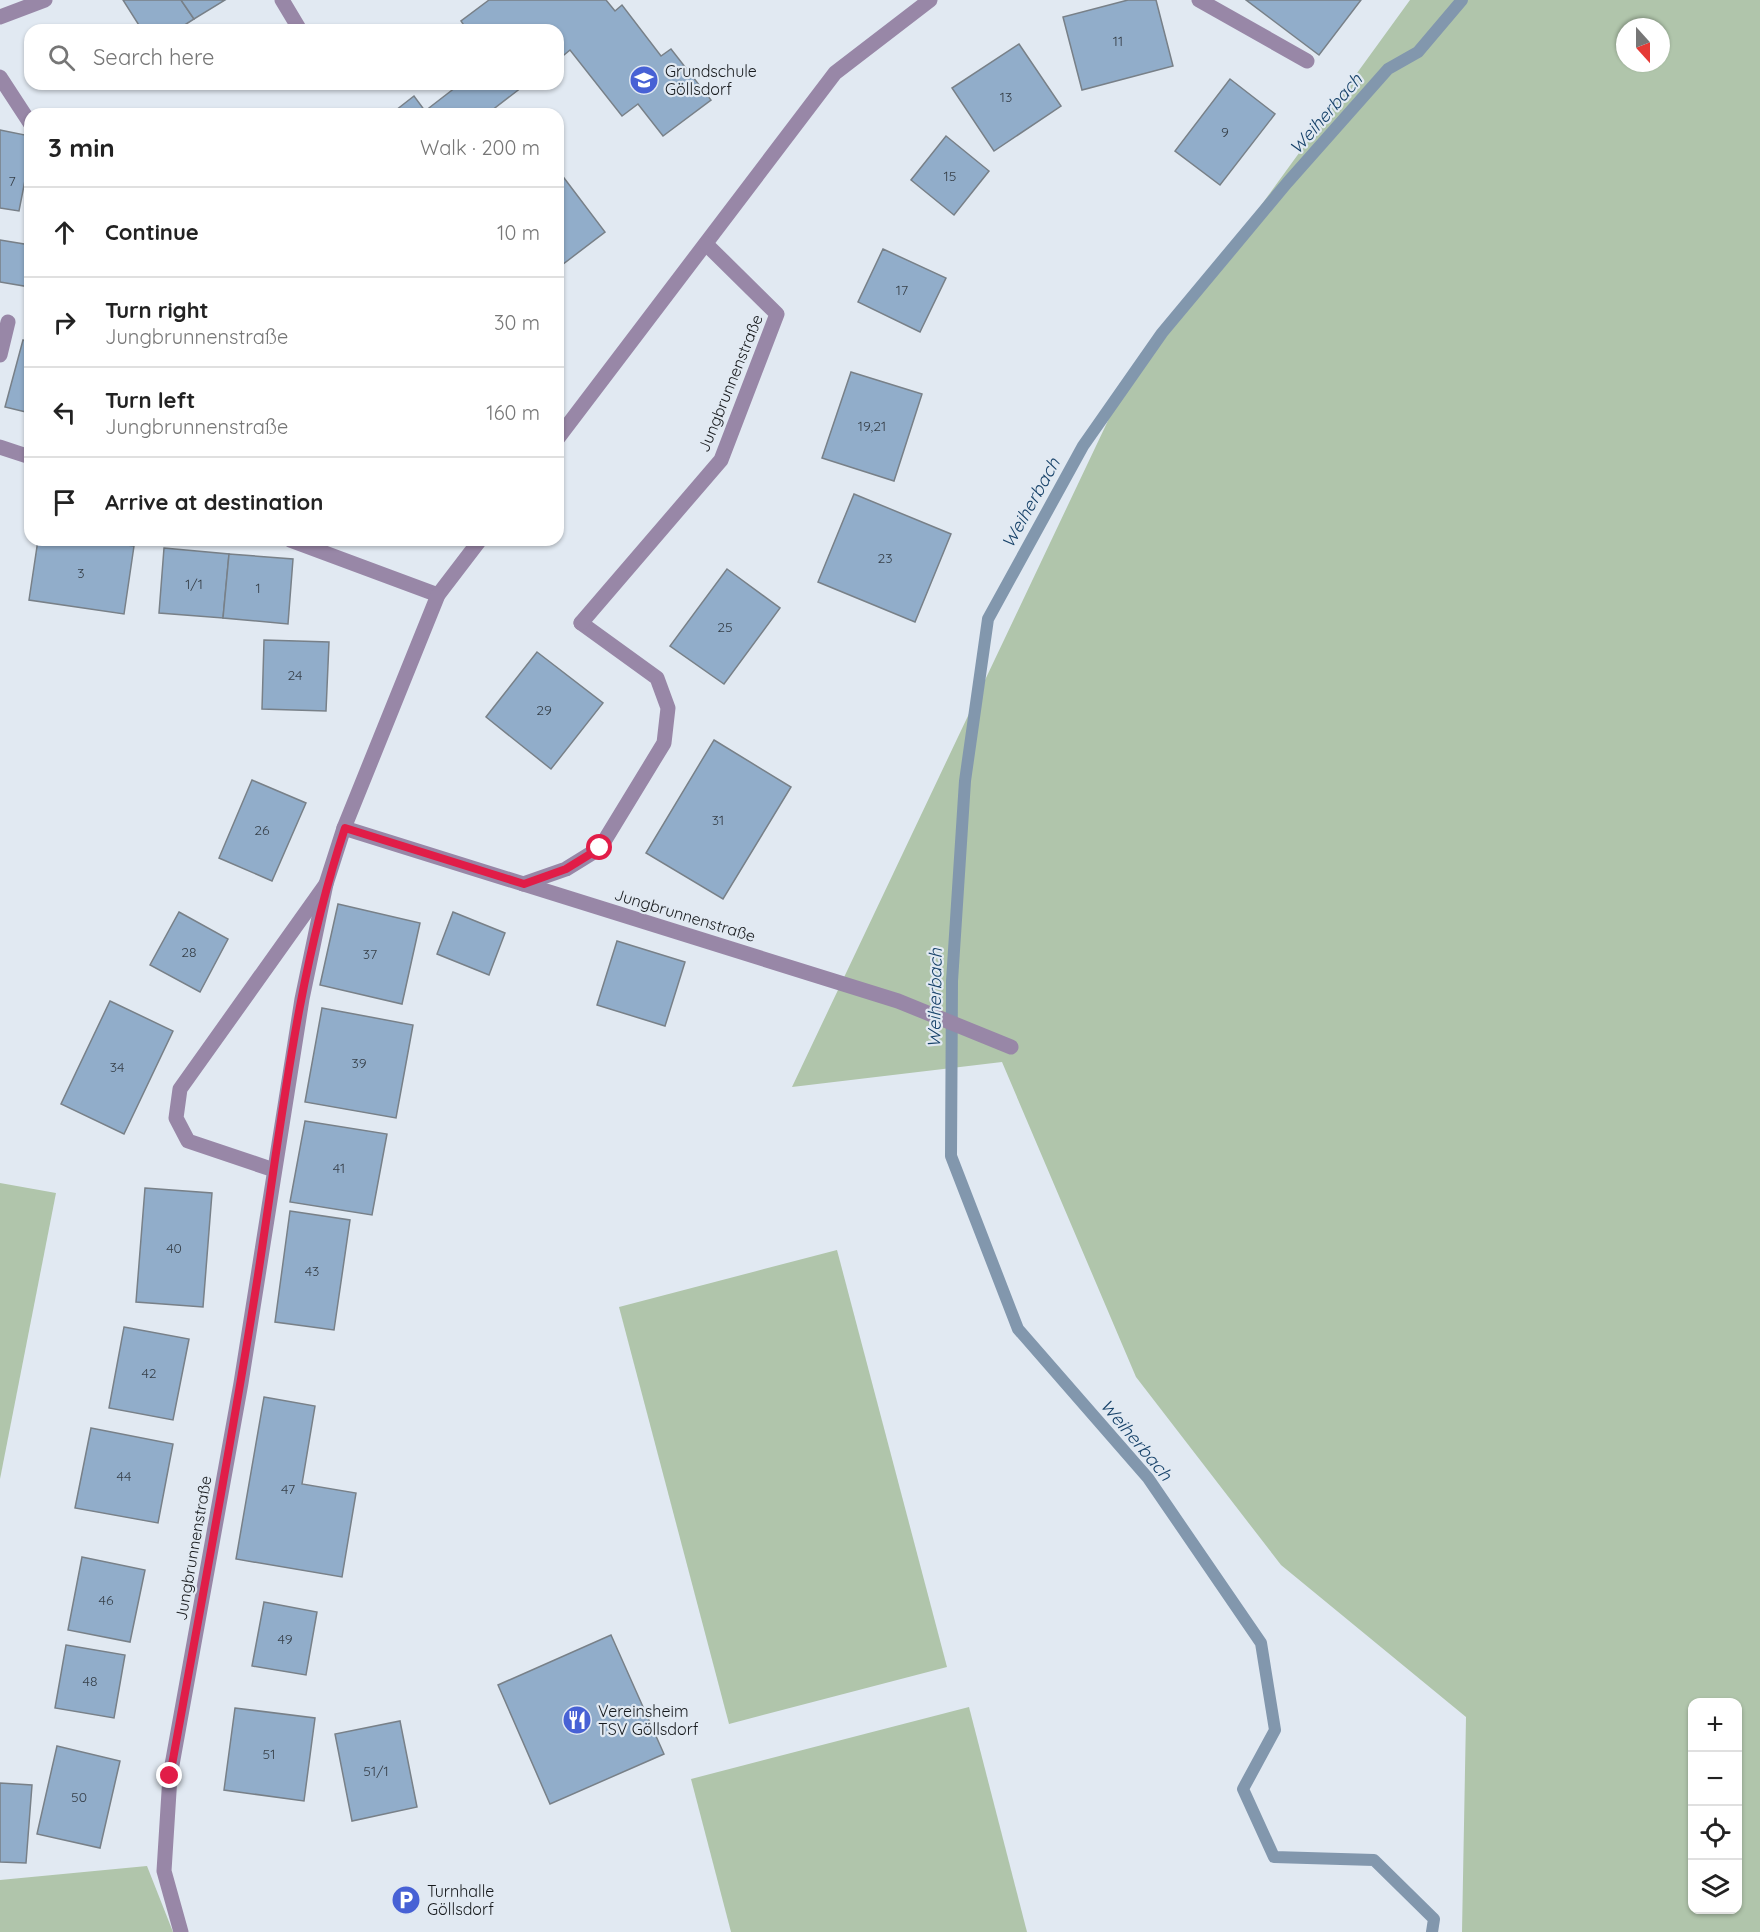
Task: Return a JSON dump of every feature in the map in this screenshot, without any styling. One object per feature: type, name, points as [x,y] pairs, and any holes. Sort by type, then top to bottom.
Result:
[{"type":"street","points":[[0,16],[45,0]]},
{"type":"street","points":[[282,0],[296,24]]},
{"type":"street","points":[[564,430],[835,73],[930,0]]},
{"type":"street","points":[[1199,0],[1307,61]]},
{"type":"street","points":[[0,78],[24,114]]},
{"type":"street","name":"Jungbrunnenstraße","points":[[524,884],[566,869],[600,848],[664,743],[668,708],[657,678],[581,623],[721,460],[777,314],[706,244]]},
{"type":"street","points":[[0,355],[8,322]]},
{"type":"street","points":[[0,447],[24,455]]},
{"type":"street","points":[[306,546],[438,595]]},
{"type":"street","name":"Jungbrunnenstraße","points":[[180,1932],[164,1871],[170,1776],[241,1383],[302,999],[326,884],[345,828],[438,595],[475,546]]},
{"type":"street","name":"Jungbrunnenstraße","points":[[345,828],[898,1001],[1011,1047]]},
{"type":"street","name":"Jungbrunnenstraße","points":[[274,1170],[188,1141],[176,1118],[180,1089],[326,884]]},
{"type":"green space","points":[[1410,0],[1760,0],[1760,1932],[1462,1932],[1466,1717],[1281,1565],[1136,1377],[1002,1062],[792,1087],[1114,408]]},
{"type":"green space","points":[[0,1183],[56,1193],[0,1479]]},
{"type":"green space","points":[[837,1250],[947,1667],[729,1724],[619,1307]]},
{"type":"green space","points":[[969,1707],[1027,1932],[731,1932],[691,1779]]},
{"type":"green space","points":[[147,1866],[173,1932],[0,1932],[0,1880]]},
{"type":"building","points":[[123,0],[181,0],[194,19],[186,24],[138,24]]},
{"type":"building","points":[[181,0],[225,0],[194,19]]},
{"type":"building","name":"Grundschule Göllsdorf","points":[[489,0],[606,0],[615,11],[622,5],[661,56],[671,49],[711,100],[663,136],[638,104],[622,116],[570,50],[564,55],[564,24],[463,24],[461,21]]},
{"type":"building","points":[[1128,0],[1156,0],[1173,66],[1082,90],[1063,17]]},
{"type":"building","points":[[1246,0],[1361,0],[1319,55]]},
{"type":"building","points":[[1019,44],[1061,106],[994,151],[952,88]]},
{"type":"building","points":[[1230,79],[1275,114],[1220,185],[1175,151]]},
{"type":"building","points":[[452,90],[518,90],[495,108],[429,108]]},
{"type":"building","points":[[414,96],[423,108],[399,108]]},
{"type":"building","points":[[0,130],[24,135],[24,186],[19,211],[0,208]]},
{"type":"building","points":[[946,136],[989,171],[954,215],[911,180]]},
{"type":"building","points":[[564,178],[605,232],[564,263]]},
{"type":"building","points":[[0,240],[24,244],[24,286],[0,282]]},
{"type":"building","points":[[883,249],[946,278],[920,332],[858,302]]},
{"type":"building","points":[[23,340],[24,412],[5,407]]},
{"type":"building","points":[[851,372],[922,394],[894,481],[822,458]]},
{"type":"building","points":[[854,494],[951,534],[915,622],[818,582]]},
{"type":"building","points":[[37,546],[134,546],[124,614],[29,600]]},
{"type":"building","points":[[164,548],[229,554],[223,618],[159,613]]},
{"type":"building","points":[[229,554],[293,559],[288,624],[223,618]]},
{"type":"building","points":[[727,569],[780,608],[724,684],[670,646]]},
{"type":"building","points":[[264,640],[329,642],[326,711],[262,709]]},
{"type":"building","points":[[537,652],[603,703],[551,769],[486,717]]},
{"type":"building","points":[[714,740],[791,787],[723,899],[646,853]]},
{"type":"building","points":[[252,780],[306,803],[272,881],[219,858]]},
{"type":"building","points":[[338,904],[420,923],[402,1004],[320,985]]},
{"type":"building","points":[[179,912],[228,939],[200,992],[150,965]]},
{"type":"building","points":[[453,912],[505,933],[489,975],[437,954]]},
{"type":"building","points":[[617,941],[685,962],[665,1026],[597,1005]]},
{"type":"building","points":[[110,1001],[173,1031],[124,1134],[61,1104]]},
{"type":"building","points":[[322,1008],[413,1025],[396,1118],[305,1102]]},
{"type":"building","points":[[305,1121],[387,1134],[372,1215],[290,1202]]},
{"type":"building","points":[[145,1188],[212,1193],[203,1307],[136,1302]]},
{"type":"building","points":[[290,1211],[350,1220],[334,1330],[275,1322]]},
{"type":"building","points":[[124,1327],[189,1339],[173,1420],[109,1408]]},
{"type":"building","points":[[264,1397],[315,1406],[302,1484],[356,1493],[342,1577],[236,1559]]},
{"type":"building","points":[[91,1428],[173,1444],[158,1523],[75,1508]]},
{"type":"building","points":[[82,1557],[145,1570],[130,1642],[68,1630]]},
{"type":"building","points":[[264,1602],[317,1612],[306,1675],[252,1666]]},
{"type":"building","points":[[611,1635],[664,1754],[550,1804],[498,1685]]},
{"type":"building","points":[[66,1645],[125,1655],[114,1718],[55,1708]]},
{"type":"building","points":[[235,1708],[315,1718],[304,1801],[224,1790]]},
{"type":"building","points":[[400,1721],[417,1807],[352,1821],[335,1734]]},
{"type":"building","points":[[57,1746],[120,1761],[100,1848],[37,1834]]},
{"type":"building","points":[[0,1783],[32,1785],[26,1863],[0,1862]]},
{"type":"waterway","name":"Weiherbach","points":[[1432,1932],[1434,1919],[1374,1860],[1274,1857],[1243,1789],[1275,1730],[1261,1643],[1148,1478],[1018,1329],[951,1156],[952,981],[965,781],[988,619],[1083,446],[1162,333],[1287,183],[1388,69],[1418,52],[1462,0]]},
{"type":"place","name":"Grundschule Göllsdorf","points":[[644,80]]},
{"type":"place","name":"Vereinsheim TSV Göllsdorf","points":[[577,1720]]},
{"type":"place","name":"Turnhalle Göllsdorf","points":[[406,1900]]},
{"type":"route","points":[[170,1776],[241,1383],[302,999],[326,884],[345,828],[524,884],[566,869],[600,848]]}]
